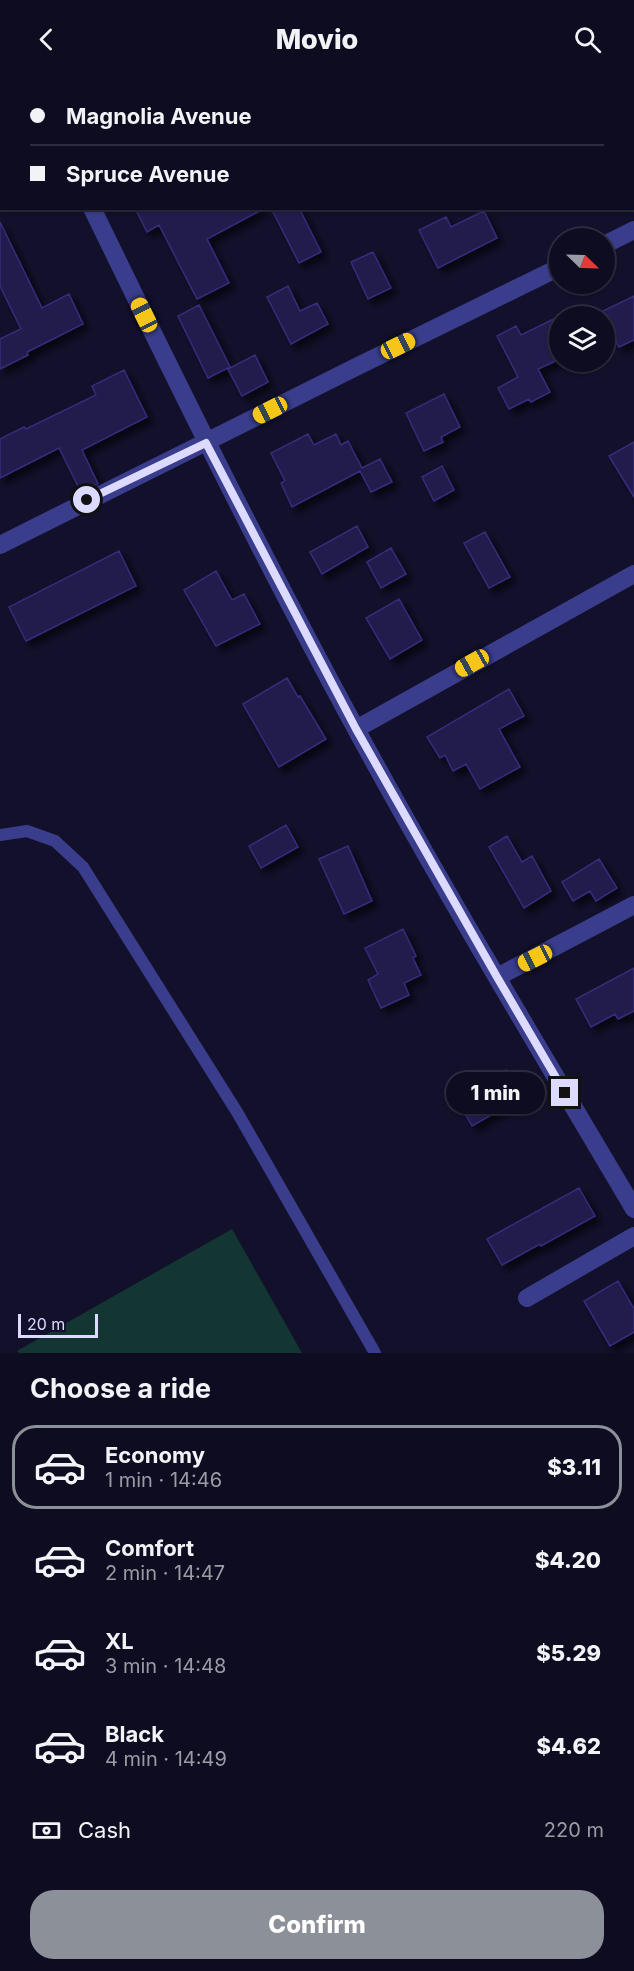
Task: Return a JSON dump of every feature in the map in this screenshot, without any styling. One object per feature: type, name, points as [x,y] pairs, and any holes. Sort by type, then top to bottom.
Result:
[{"type":"street","points":[[93,210],[206,443],[356,729],[497,977],[634,1209]]},
{"type":"street","points":[[615,240],[634,230]]},
{"type":"street","points":[[0,545],[549,272]]},
{"type":"street","points":[[356,729],[634,574]]},
{"type":"street","points":[[497,977],[634,905]]},
{"type":"street","points":[[527,1298],[634,1236]]},
{"type":"lane","points":[[0,835],[27,831],[55,841],[83,867],[237,1112],[375,1353]]},
{"type":"green space","points":[[232,1229],[302,1353],[19,1353],[17,1351]]},
{"type":"building","points":[[136,210],[261,210],[207,239],[229,283],[197,299],[159,225],[147,232]]},
{"type":"building","points":[[272,210],[300,210],[321,252],[299,263]]},
{"type":"building","points":[[484,211],[497,238],[438,268],[419,230],[446,217],[451,227]]},
{"type":"building","points":[[0,222],[42,308],[69,294],[83,324],[27,352],[28,355],[0,369],[0,339],[21,329],[0,286]]},
{"type":"building","points":[[373,252],[391,288],[368,299],[351,262]]},
{"type":"building","points":[[288,286],[300,311],[317,303],[328,324],[291,344],[267,297]]},
{"type":"building","points":[[634,296],[634,340],[619,347],[615,339],[613,306]]},
{"type":"building","points":[[199,305],[230,367],[208,378],[178,316]]},
{"type":"building","points":[[549,321],[549,364],[538,369],[550,392],[531,402],[529,399],[509,409],[498,388],[518,377],[497,336],[516,326],[521,335]]},
{"type":"building","points":[[255,355],[268,382],[242,396],[228,369]]},
{"type":"building","points":[[124,370],[147,417],[82,450],[98,484],[81,492],[59,448],[0,478],[0,439],[96,395],[92,386]]},
{"type":"building","points":[[444,394],[460,427],[441,437],[443,442],[424,451],[406,413]]},
{"type":"building","points":[[308,434],[314,445],[336,434],[341,445],[348,441],[362,468],[380,459],[392,482],[371,492],[360,471],[292,507],[281,483],[285,481],[271,453]]},
{"type":"building","points":[[634,442],[634,497],[609,456]]},
{"type":"building","points":[[442,466],[454,490],[434,501],[422,477]]},
{"type":"building","points":[[357,526],[368,547],[322,574],[310,552]]},
{"type":"building","points":[[485,532],[510,577],[489,588],[464,543]]},
{"type":"building","points":[[391,548],[406,574],[381,588],[367,562]]},
{"type":"building","points":[[119,551],[136,586],[26,641],[9,607]]},
{"type":"building","points":[[216,571],[232,600],[244,594],[260,624],[216,646],[184,590]]},
{"type":"building","points":[[399,599],[422,640],[390,659],[366,618]]},
{"type":"building","points":[[287,678],[326,739],[279,767],[243,704]]},
{"type":"building","points":[[509,689],[524,716],[499,729],[520,767],[480,789],[466,764],[453,771],[445,755],[440,758],[427,737]]},
{"type":"building","points":[[286,825],[298,847],[261,868],[249,846]]},
{"type":"building","points":[[507,836],[522,862],[532,856],[551,891],[524,908],[489,847]]},
{"type":"building","points":[[348,846],[372,901],[344,914],[319,859]]},
{"type":"building","points":[[599,859],[617,888],[596,901],[590,891],[573,901],[562,882]]},
{"type":"building","points":[[403,929],[416,956],[413,958],[421,975],[404,983],[409,995],[381,1008],[368,980],[378,974],[365,948]]},
{"type":"building","points":[[634,968],[634,1011],[618,1019],[615,1014],[591,1027],[576,999]]},
{"type":"building","points":[[506,1070],[521,1098],[472,1126],[457,1099]]},
{"type":"building","points":[[579,1188],[595,1216],[502,1265],[487,1239]]},
{"type":"building","points":[[618,1281],[634,1309],[634,1332],[610,1346],[584,1301]]},
{"type":"route","points":[[87,500],[206,443],[356,729],[565,1093]]}]
